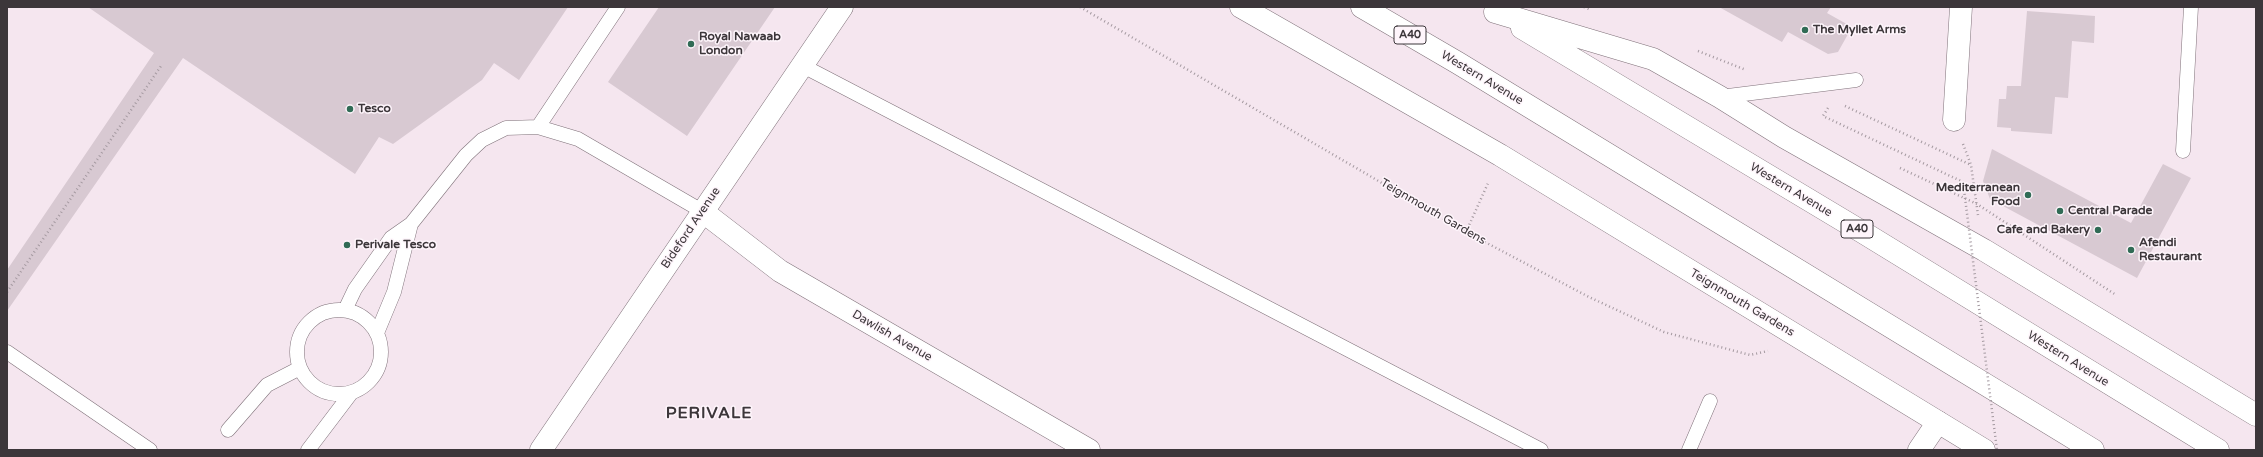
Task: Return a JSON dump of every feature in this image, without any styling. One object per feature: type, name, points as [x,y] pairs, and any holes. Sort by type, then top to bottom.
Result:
[{"type":"main road","name":"Bideford Avenue","points":[[541,450],[842,7]]},
{"type":"main road","name":"Teignmouth Gardens","points":[[1241,7],[1500,155],[1984,450]]},
{"type":"main road","name":"Western Avenue","points":[[1362,7],[1479,75],[2093,450]]},
{"type":"main road","points":[[1954,120],[1961,7]]},
{"type":"main road","name":"Western Avenue","points":[[1490,9],[1864,233],[2218,450]]},
{"type":"main road","name":"A40","points":[[1490,9],[1653,59],[1720,97],[1784,137],[1984,250],[2256,415]]},
{"type":"main road","name":"Dawlish Avenue","points":[[702,211],[780,271],[1083,449]]},
{"type":"main road","points":[[1920,450],[1938,422]]},
{"type":"lane","points":[[538,127],[618,7]]},
{"type":"lane","points":[[2183,151],[2191,7]]},
{"type":"lane","points":[[803,66],[1541,450]]},
{"type":"lane","points":[[1720,97],[1856,80]]},
{"type":"lane","points":[[345,310],[355,289],[390,238],[411,224],[466,155],[482,140],[506,128],[538,127],[578,140],[702,211]]},
{"type":"lane","points":[[377,333],[394,292],[411,224]]},
{"type":"lane","points":[[330,310],[345,310],[359,314],[371,324],[377,333],[381,347],[381,361],[375,375],[365,386],[352,392],[337,394],[320,389],[308,380],[300,368],[297,352],[300,337],[307,325],[318,315],[330,310]]},
{"type":"lane","points":[[7,352],[150,450]]},
{"type":"lane","points":[[228,430],[267,385],[300,368]]},
{"type":"lane","points":[[308,450],[352,392]]},
{"type":"lane","points":[[1690,450],[1710,402]]},
{"type":"path","name":"Teignmouth Gardens","points":[[1080,7],[1466,232],[1589,296],[1664,332],[1750,355],[1808,344]]},
{"type":"path","points":[[7,292],[160,66]]},
{"type":"path","points":[[1839,103],[1971,165],[1984,250]]},
{"type":"path","points":[[1829,106],[1823,116],[1963,182],[1997,450]]},
{"type":"path","points":[[1466,232],[1500,155]]},
{"type":"building","name":"Tesco","points":[[88,7],[568,7],[519,80],[494,63],[482,80],[393,144],[379,137],[355,174],[183,58],[7,311],[7,270],[154,53]]},
{"type":"building","name":"Royal Nawaab London","points":[[659,7],[775,7],[687,136],[608,82]]},
{"type":"building","name":"The Myllet Arms","points":[[1719,7],[1831,7],[1827,13],[1852,27],[1838,52],[1828,54],[1788,32],[1782,42]]},
{"type":"building","points":[[2027,11],[2095,16],[2094,43],[2072,41],[2068,98],[2055,97],[2052,134],[2011,131],[2011,128],[1997,127],[1999,99],[2006,99],[2007,86],[2021,86]]},
{"type":"building","name":"Central Parade","points":[[1992,149],[2131,223],[2163,164],[2191,178],[2137,278],[1990,199],[1983,181]]},
{"type":"place","name":"The Myllet Arms","points":[[1805,30]]},
{"type":"place","name":"Royal Nawaab London","points":[[691,44]]},
{"type":"place","name":"Tesco","points":[[350,109]]},
{"type":"place","name":"Mediterranean Food","points":[[2028,195]]},
{"type":"place","name":"Central Parade","points":[[2060,211]]},
{"type":"place","name":"Cafe and Bakery","points":[[2098,230]]},
{"type":"place","name":"Perivale Tesco","points":[[347,245]]},
{"type":"place","name":"Afendi Restaurant","points":[[2131,250]]},
{"type":"district","name":"PERIVALE","points":[[709,414]]}]
